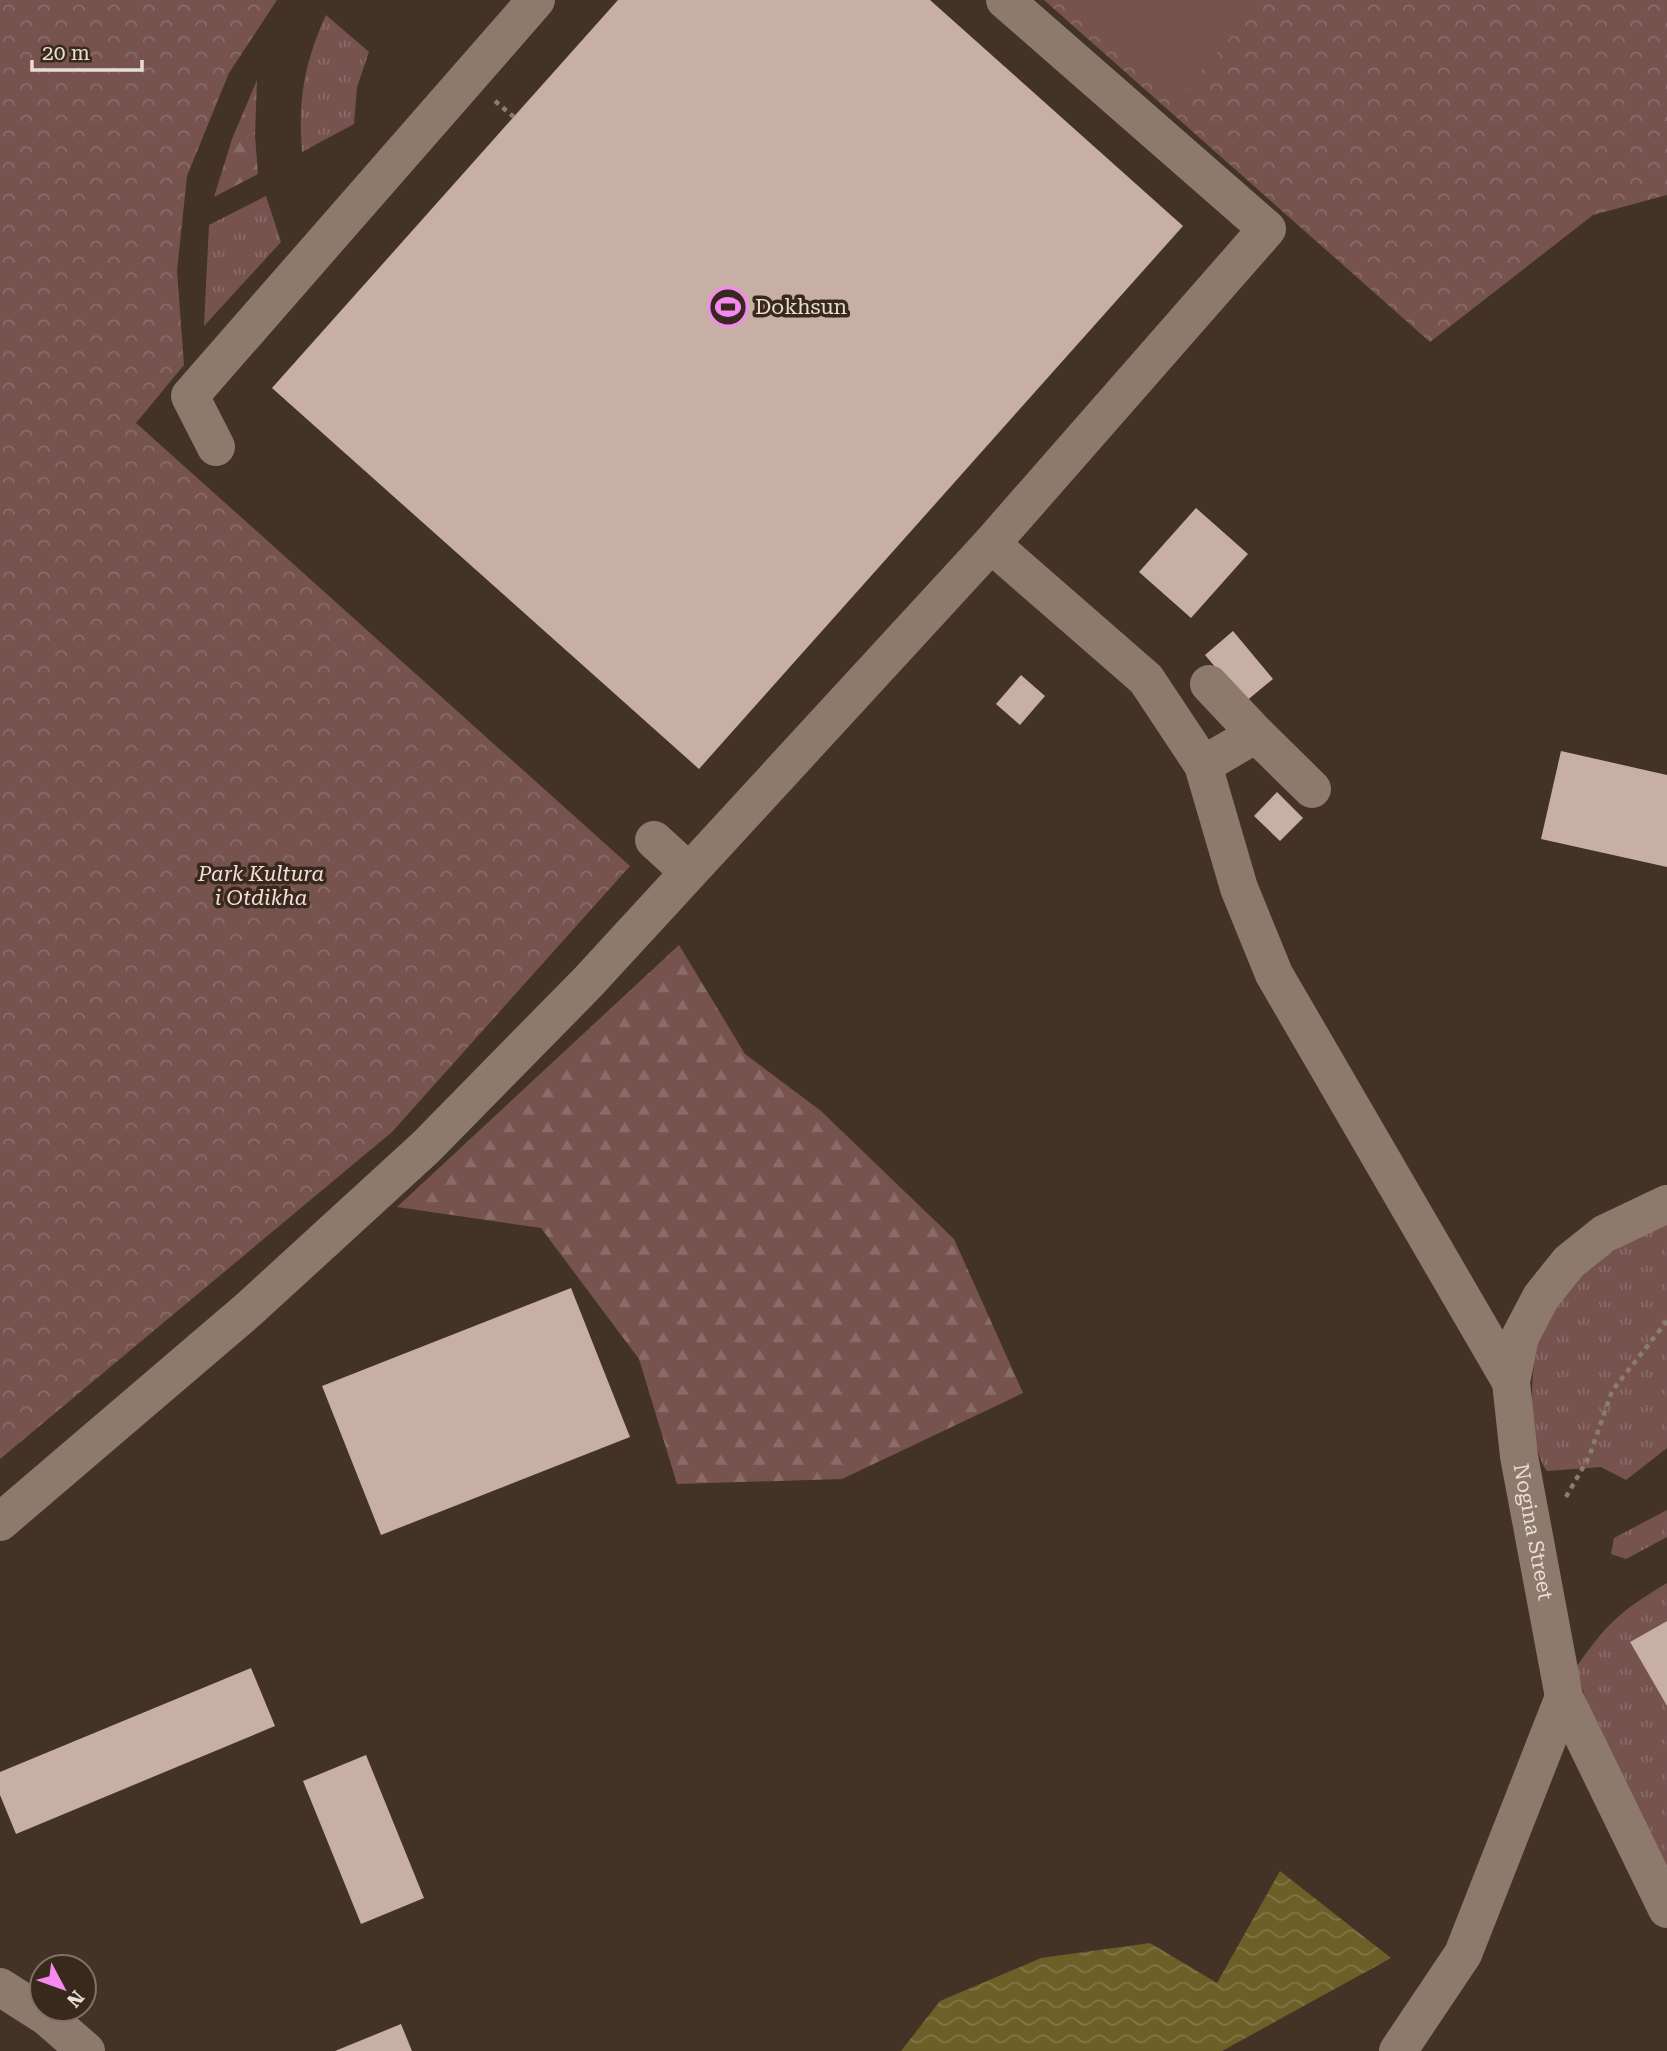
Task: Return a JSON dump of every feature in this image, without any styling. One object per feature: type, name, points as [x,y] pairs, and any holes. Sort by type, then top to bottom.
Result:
[{"type":"street","points":[[215,447],[190,396],[536,0]]},
{"type":"street","points":[[0,1522],[248,1310],[426,1147],[588,982],[991,544],[1267,229],[1004,0]]},
{"type":"street","points":[[991,544],[1146,679],[1203,765],[1240,888],[1274,975],[1511,1382]]},
{"type":"street","points":[[1209,684],[1312,789]]},
{"type":"street","points":[[1203,765],[1256,734]]},
{"type":"street","points":[[654,840],[689,872]]},
{"type":"street","name":"Nogina Street","points":[[1667,1204],[1604,1234],[1569,1262],[1541,1297],[1520,1337],[1511,1382],[1519,1456],[1564,1697],[1632,1842],[1667,1909]]},
{"type":"street","points":[[1398,2051],[1463,1954],[1564,1697]]},
{"type":"street","points":[[0,1987],[47,2017],[86,2051]]},
{"type":"path","points":[[1536,1549],[1589,1457],[1612,1391],[1667,1321]]},
{"type":"green space","name":"Park Kultura i Otdikha","points":[[0,0],[277,0],[229,73],[187,176],[177,271],[184,365],[136,423],[630,866],[392,1132],[0,1459]]},
{"type":"green space","points":[[1044,0],[1667,0],[1667,195],[1593,215],[1430,342]]},
{"type":"green space","points":[[1064,0],[1263,0],[1177,99]]},
{"type":"green space","points":[[326,15],[369,52],[357,87],[354,124],[302,152],[304,82],[312,50]]},
{"type":"green space","points":[[257,80],[255,136],[258,174],[214,197],[232,139]]},
{"type":"green space","points":[[266,196],[281,242],[204,326],[209,225]]},
{"type":"green space","points":[[679,945],[745,1054],[821,1111],[954,1239],[1023,1393],[842,1479],[677,1484],[639,1359],[541,1228],[397,1207]]},
{"type":"green space","points":[[1667,1222],[1667,1448],[1626,1480],[1601,1467],[1547,1471],[1533,1427],[1532,1399],[1534,1363],[1541,1333],[1552,1308],[1568,1287],[1587,1269],[1610,1253]]},
{"type":"green space","points":[[1667,1510],[1667,1537],[1626,1559],[1611,1554],[1614,1538]]},
{"type":"green space","points":[[1667,1583],[1667,1621],[1630,1642],[1667,1706],[1667,1873],[1613,1772],[1575,1669],[1615,1620]]},
{"type":"water","points":[[1280,1871],[1391,1958],[1222,2051],[901,2051],[940,2001],[1041,1958],[1150,1943],[1217,1983]]},
{"type":"building","name":"Dokhsun","points":[[618,0],[930,0],[1183,226],[699,769],[272,388]]},
{"type":"building","points":[[1196,508],[1248,554],[1191,618],[1139,572]]},
{"type":"building","points":[[1233,631],[1273,679],[1245,702],[1205,655]]},
{"type":"building","points":[[1021,675],[1045,696],[1020,725],[996,704]]},
{"type":"building","points":[[1561,751],[1667,775],[1667,867],[1541,839]]},
{"type":"building","points":[[1277,792],[1303,818],[1280,841],[1254,816]]},
{"type":"building","points":[[571,1288],[630,1437],[381,1535],[322,1386]]},
{"type":"building","points":[[1667,1621],[1667,1706],[1630,1642]]},
{"type":"building","points":[[251,1668],[275,1726],[16,1834],[0,1795],[0,1772]]},
{"type":"building","points":[[366,1755],[424,1898],[361,1924],[303,1781]]},
{"type":"building","points":[[401,2024],[412,2051],[335,2051]]},
{"type":"place","name":"Dokhsun","points":[[728,307]]}]
